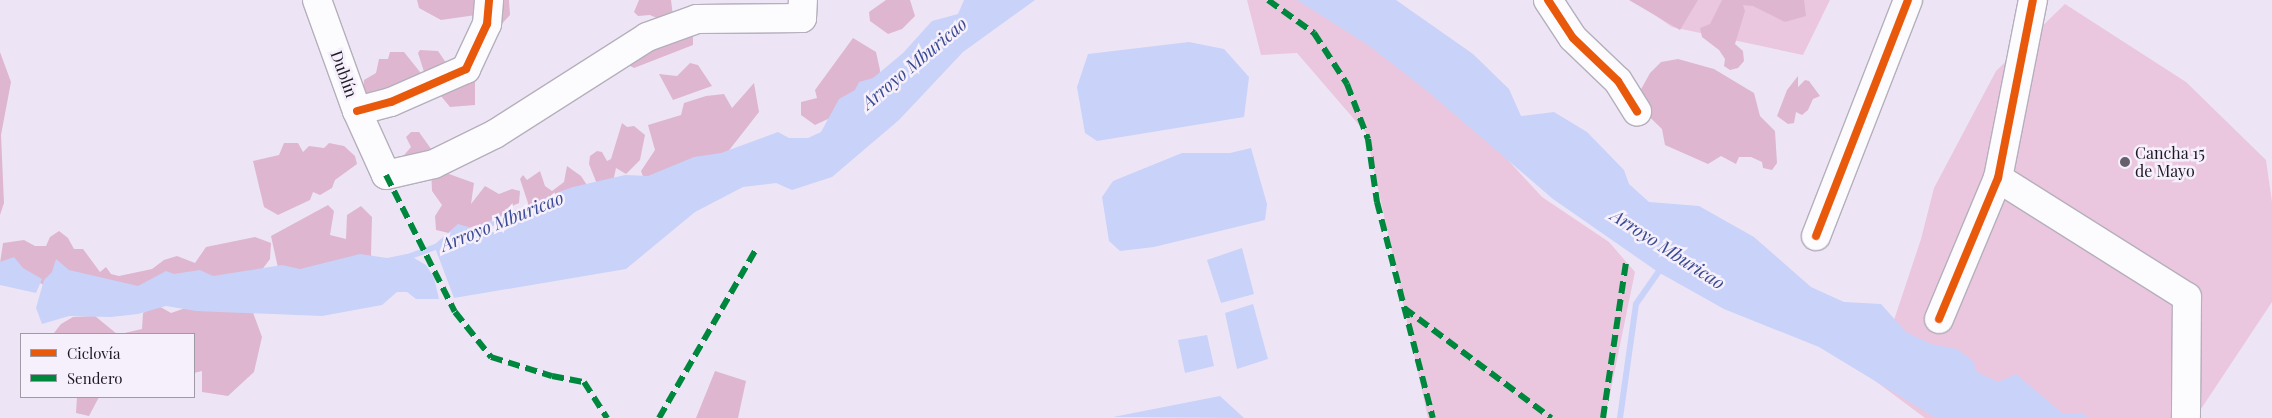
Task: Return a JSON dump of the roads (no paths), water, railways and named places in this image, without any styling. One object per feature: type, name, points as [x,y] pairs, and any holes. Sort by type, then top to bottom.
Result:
[{"type":"street","name":"Dublín","points":[[317,0],[357,111],[386,175],[434,164],[495,134],[648,37],[697,19],[802,18],[803,0]]},
{"type":"street","points":[[357,111],[391,102],[466,69],[487,24],[489,0]]},
{"type":"street","points":[[1548,0],[1572,38],[1618,81],[1637,112]]},
{"type":"street","points":[[1816,236],[1908,0]]},
{"type":"street","points":[[1939,319],[1998,178],[2034,0]]},
{"type":"street","points":[[1998,178],[2187,297],[2186,418]]},
{"type":"water","points":[[964,0],[1035,0],[963,52],[899,120],[832,177],[792,190],[776,183],[743,187],[695,212],[626,269],[454,298],[434,245],[458,224],[486,232],[503,232],[559,192],[573,187],[625,175],[648,176],[694,157],[721,153],[778,132],[789,138],[808,138],[821,132],[839,99],[855,90],[859,82],[873,78],[903,53],[932,21],[958,14]]},
{"type":"water","points":[[1297,0],[1396,0],[1473,54],[1509,89],[1521,116],[1554,112],[1587,132],[1624,170],[1629,184],[1649,202],[1699,206],[1754,237],[1811,287],[1844,302],[1881,304],[1906,332],[1931,344],[1957,349],[1973,361],[1977,372],[1998,382],[2016,374],[2062,413],[2081,413],[2089,418],[1936,418],[1819,347],[1724,309],[1658,272],[1553,199],[1426,90],[1368,45]]},
{"type":"water","points":[[1189,42],[1224,49],[1249,77],[1244,117],[1097,141],[1085,133],[1077,87],[1088,54]]},
{"type":"water","points":[[1251,148],[1267,204],[1265,220],[1154,247],[1120,251],[1109,241],[1102,197],[1113,181],[1182,153],[1230,153]]},
{"type":"water","points":[[1242,248],[1254,294],[1221,303],[1207,260]]},
{"type":"water","points":[[360,254],[387,258],[407,254],[426,265],[434,278],[439,299],[416,299],[407,292],[397,292],[382,305],[322,316],[196,311],[166,306],[138,314],[111,317],[69,316],[42,324],[36,308],[44,280],[52,272],[56,259],[69,270],[138,286],[166,271],[174,274],[200,270],[213,276],[282,265],[300,269]]},
{"type":"water","points":[[14,257],[23,268],[42,279],[36,293],[0,285],[0,262]]},
{"type":"water","points":[[1253,304],[1268,359],[1237,369],[1225,313]]},
{"type":"water","points":[[1207,335],[1214,366],[1185,373],[1178,340]]},
{"type":"water","points":[[1220,396],[1244,418],[1113,417]]},
{"type":"waterway","name":"Arroyo Mburicao","points":[[470,232],[558,196]]},
{"type":"waterway","name":"Arroyo Mburicao","points":[[405,258],[441,245]]},
{"type":"waterway","points":[[1620,418],[1636,304],[1658,272]]},
{"type":"place","name":"Cancha 15 de Mayo","points":[[2125,162]]}]
